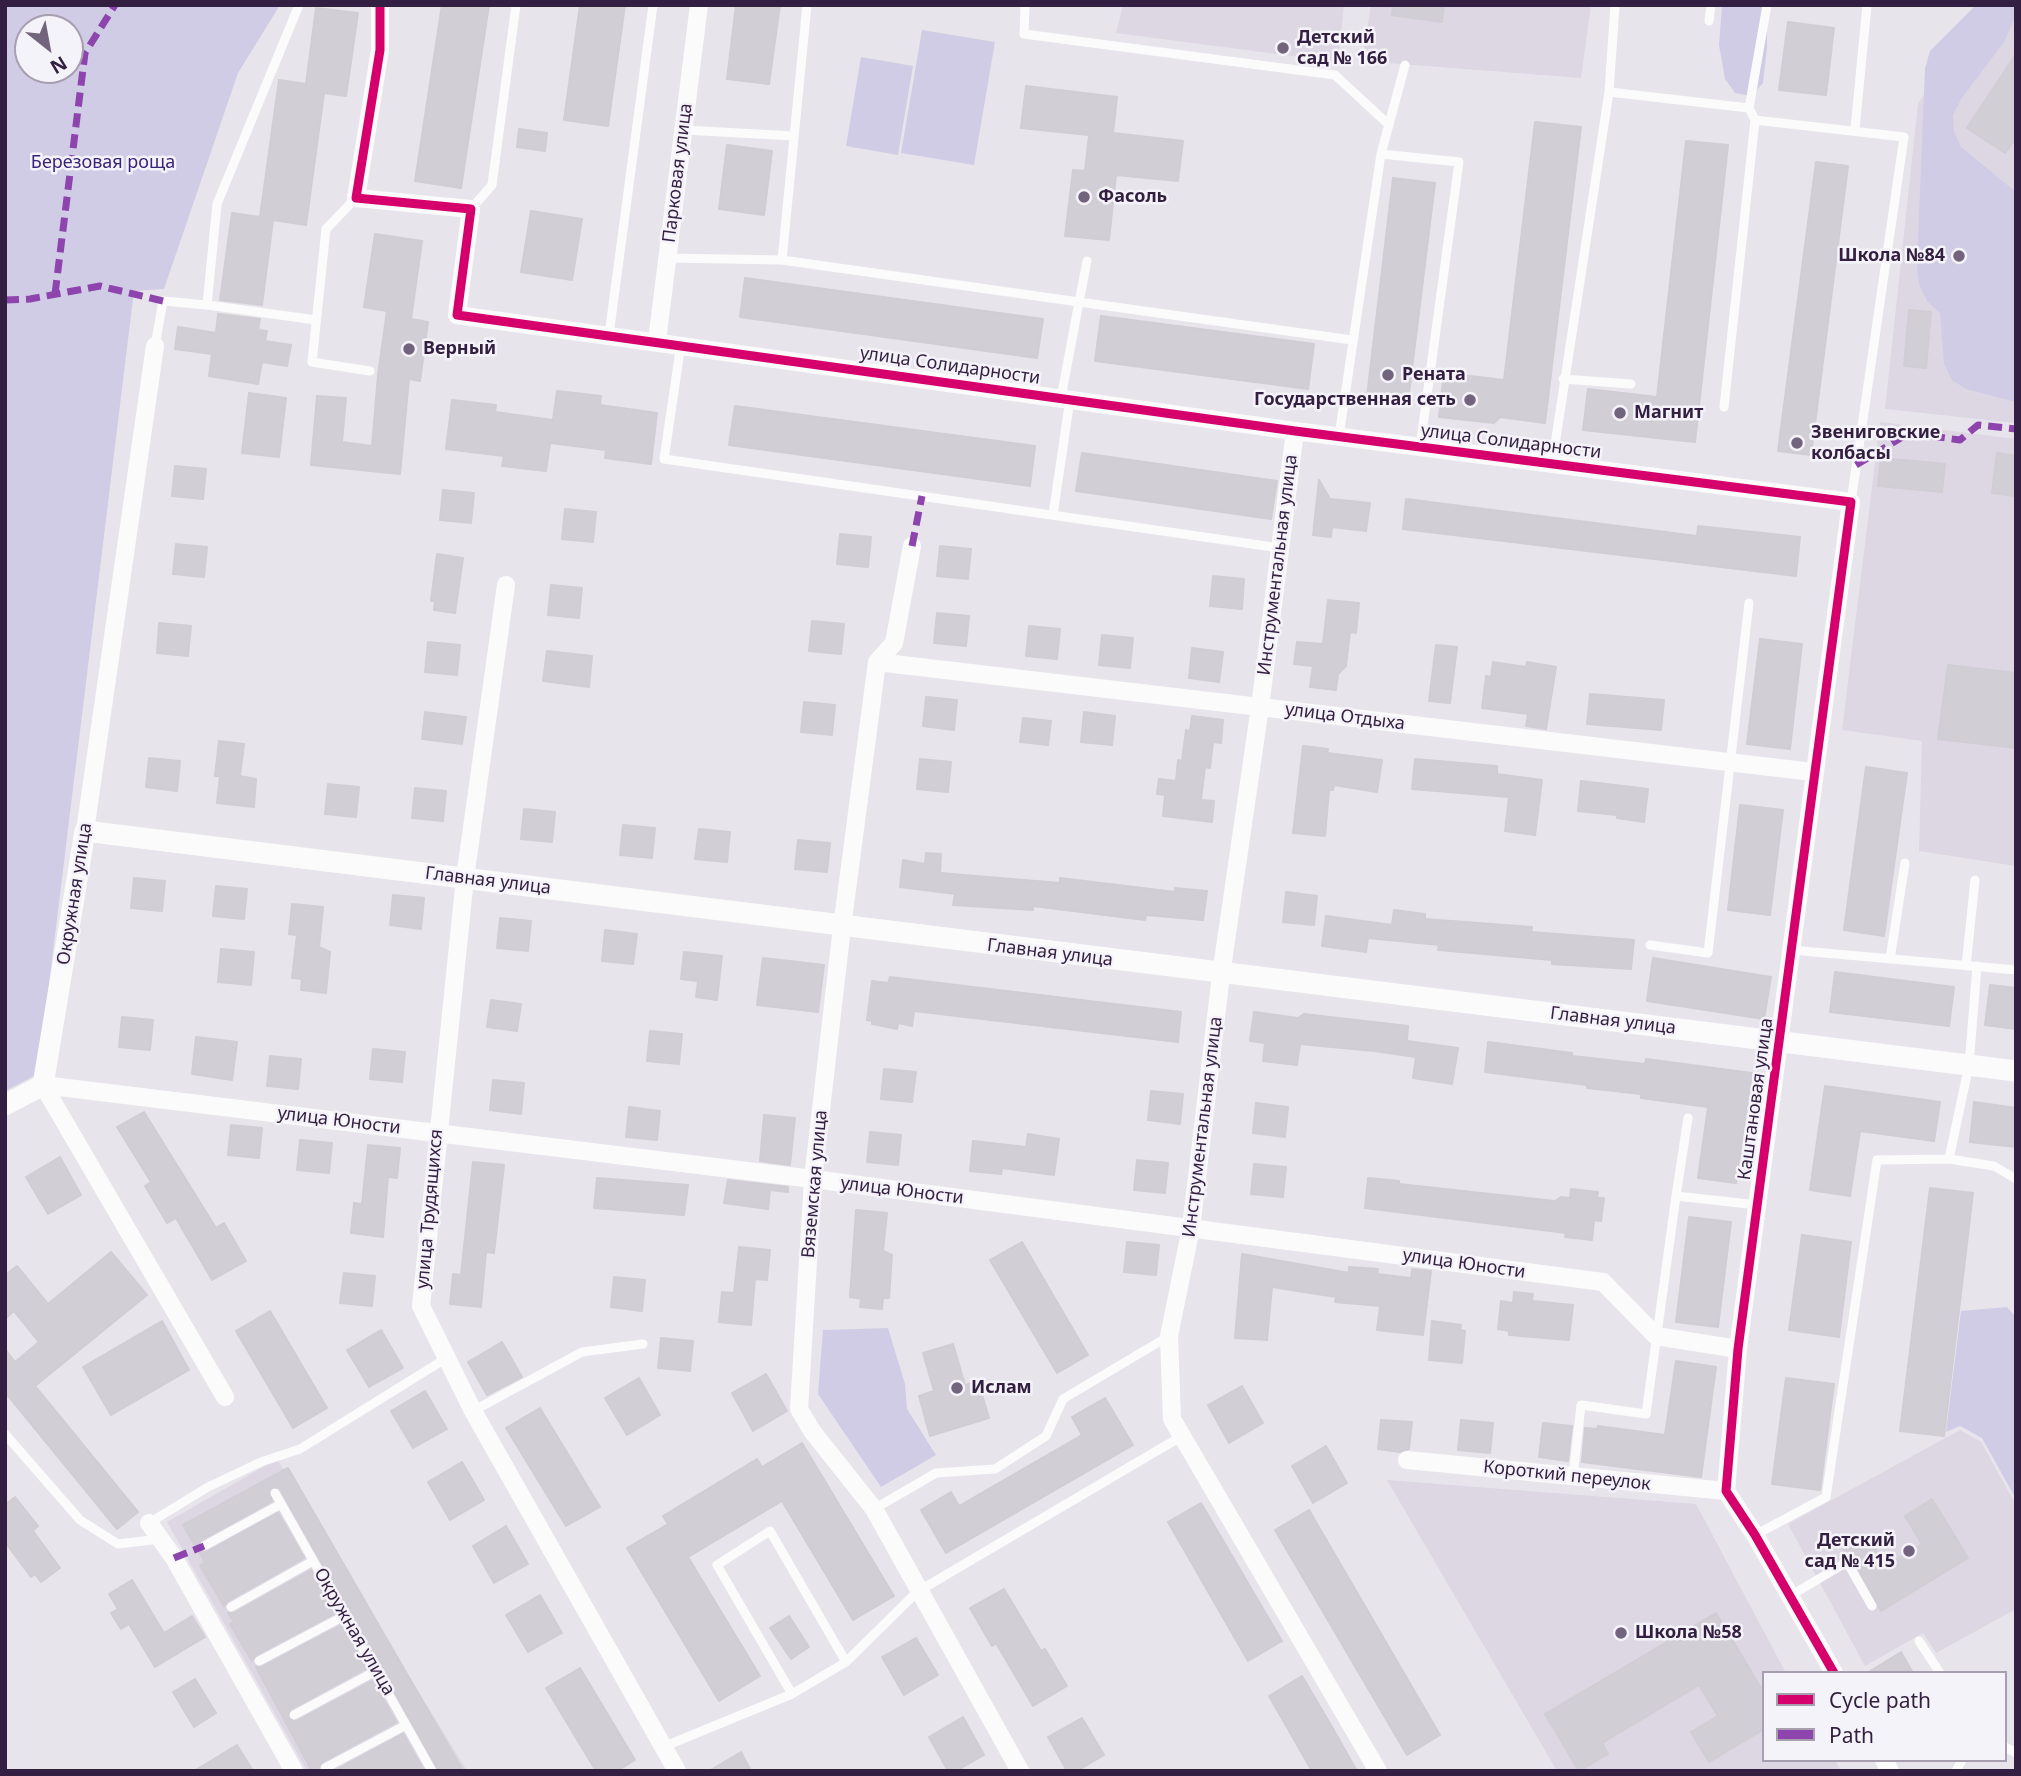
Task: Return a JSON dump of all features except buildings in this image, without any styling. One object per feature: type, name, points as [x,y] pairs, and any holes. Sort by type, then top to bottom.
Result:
[{"type":"street","points":[[380,5],[380,50],[356,198],[471,209]]},
{"type":"street","name":"Парковая улица","points":[[657,341],[699,5]]},
{"type":"street","name":"улица Солидарности","points":[[471,209],[457,315],[1295,431],[1851,502]]},
{"type":"street","name":"Окружная улица","points":[[43,1085],[85,831],[155,346]]},
{"type":"street","name":"Инструментальная улица","points":[[1295,431],[1191,1228],[1169,1336],[1172,1419],[1378,1771]]},
{"type":"street","name":"Каштановая улица","points":[[1726,1491],[1738,1349],[1851,502]]},
{"type":"street","name":"Вяземская улица","points":[[912,546],[894,643],[877,662],[842,927],[813,1180],[799,1409],[812,1431],[874,1509],[917,1592],[1020,1771]]},
{"type":"street","name":"улица Трудящихся","points":[[506,585],[465,878],[421,1306],[473,1411],[677,1771]]},
{"type":"street","name":"улица Отдыха","points":[[877,662],[1813,772]]},
{"type":"street","name":"Главная улица","points":[[85,831],[1222,975],[2016,1071]]},
{"type":"street","points":[[5,1105],[43,1085],[225,1397]]},
{"type":"street","name":"улица Юности","points":[[43,1085],[813,1180],[1603,1282],[1656,1336]]},
{"type":"street","points":[[1656,1336],[1738,1349]]},
{"type":"street","name":"Короткий переулок","points":[[1407,1460],[1726,1491]]},
{"type":"street","points":[[1726,1491],[1755,1535],[1833,1671]]},
{"type":"street","points":[[149,1523],[174,1558],[294,1771]]},
{"type":"lane","points":[[207,305],[216,204],[299,5]]},
{"type":"lane","points":[[471,209],[492,186],[516,5]]},
{"type":"lane","points":[[609,335],[653,5]]},
{"type":"lane","points":[[782,260],[807,5]]},
{"type":"lane","points":[[1025,5],[1024,34],[1335,75],[1388,124]]},
{"type":"lane","points":[[1552,464],[1609,92],[1615,5]]},
{"type":"lane","points":[[1709,21],[1711,5]]},
{"type":"lane","points":[[1724,407],[1755,120],[1749,108],[1768,5]]},
{"type":"lane","points":[[1855,129],[1867,5]]},
{"type":"lane","points":[[1339,436],[1381,154],[1405,65]]},
{"type":"lane","points":[[1609,92],[1749,108]]},
{"type":"lane","points":[[1755,120],[1855,129],[1904,137],[1851,502]]},
{"type":"lane","points":[[684,130],[794,136]]},
{"type":"lane","points":[[1381,154],[1459,162],[1420,447]]},
{"type":"lane","points":[[356,198],[326,229],[312,362],[370,372]]},
{"type":"lane","points":[[668,258],[782,260],[1352,340]]},
{"type":"lane","points":[[1054,515],[1066,398],[1087,261]]},
{"type":"lane","points":[[155,346],[163,301],[316,320]]},
{"type":"lane","points":[[681,344],[664,459],[1280,548]]},
{"type":"lane","points":[[1563,379],[1631,384]]},
{"type":"lane","points":[[1650,945],[1708,953],[1728,762],[1749,603]]},
{"type":"lane","points":[[1890,959],[1905,863]]},
{"type":"lane","points":[[1966,965],[1975,880]]},
{"type":"lane","points":[[1791,950],[2016,970]]},
{"type":"lane","points":[[1949,1159],[1969,1065],[1978,966]]},
{"type":"lane","points":[[1573,1476],[1581,1405],[1646,1413],[1688,1118]]},
{"type":"lane","points":[[1755,1535],[1826,1497],[1877,1160],[1949,1159],[1994,1166],[2016,1179]]},
{"type":"lane","points":[[1676,1196],[1758,1205]]},
{"type":"lane","points":[[874,1509],[936,1473],[995,1469],[1046,1436],[1063,1399],[1169,1336]]},
{"type":"lane","points":[[473,1411],[582,1352],[643,1344]]},
{"type":"lane","points":[[149,1523],[208,1487],[261,1462],[300,1449],[445,1359]]},
{"type":"lane","points":[[5,1434],[80,1520],[118,1544],[160,1539]]},
{"type":"lane","points":[[663,1746],[792,1693],[846,1662],[917,1592],[1182,1436]]},
{"type":"lane","name":"Окружная улица","points":[[275,1493],[432,1771]]},
{"type":"lane","points":[[204,1546],[281,1504]]},
{"type":"lane","points":[[792,1693],[717,1565],[771,1531],[846,1662]]},
{"type":"lane","points":[[232,1607],[313,1561]]},
{"type":"lane","points":[[1790,1596],[1847,1562],[1872,1606]]},
{"type":"lane","points":[[259,1661],[344,1616]]},
{"type":"lane","points":[[1919,1641],[1939,1671]]},
{"type":"lane","points":[[295,1715],[376,1671]]},
{"type":"lane","points":[[325,1768],[406,1725]]},
{"type":"shaded area","name":"Детский сад № 166","points":[[1123,5],[1344,5],[1338,62],[1116,33]]},
{"type":"shaded area","points":[[1371,5],[1591,5],[1581,78],[1362,61]]},
{"type":"shaded area","name":"Школа №84","points":[[1980,5],[2016,5],[2016,423],[1885,409],[1918,104]]},
{"type":"shaded area","points":[[1880,422],[2016,439],[2016,866],[1919,851],[1922,741],[1842,730]]},
{"type":"shaded area","name":"Детский сад № 415","points":[[1960,1430],[1981,1442],[2016,1505],[2016,1609],[1936,1653],[1923,1633],[1865,1666],[1788,1524]]},
{"type":"shaded area","points":[[277,1459],[467,1771],[307,1771],[167,1522]]},
{"type":"shaded area","name":"Школа №58","points":[[1387,1480],[1696,1504],[1785,1671],[1762,1671],[1762,1762],[1836,1762],[1841,1771],[1557,1771]]},
{"type":"green space","name":"Березовая роща","points":[[5,5],[280,5],[238,73],[164,289],[134,291],[38,1074],[5,1091]]},
{"type":"green space","points":[[1722,5],[1767,5],[1767,47],[1763,83],[1751,96],[1735,93],[1725,79],[1719,45]]},
{"type":"green space","name":"Школа №84","points":[[1976,5],[2016,5],[2016,16],[2004,42],[1961,99],[1953,115],[1954,132],[1961,147],[2016,192],[2016,402],[1966,389],[1952,380],[1944,364],[1940,313],[1927,301],[1919,284],[1917,266],[1925,68],[1930,51]]},
{"type":"green space","points":[[922,30],[995,42],[974,165],[901,153]]},
{"type":"green space","points":[[861,57],[913,66],[898,155],[846,146]]},
{"type":"green space","points":[[2007,1307],[2016,1317],[2016,1499],[1982,1438],[1960,1426],[1946,1432],[1961,1311]]},
{"type":"green space","points":[[888,1328],[905,1384],[907,1409],[936,1455],[881,1487],[818,1394],[823,1330]]},
{"type":"marked path","points":[[55,294],[85,53],[115,5]]},
{"type":"marked path","points":[[5,300],[30,299],[100,286],[163,301]]},
{"type":"marked path","points":[[1856,465],[1909,433],[1960,440],[1978,425],[2016,429]]},
{"type":"marked path","points":[[912,546],[922,496]]},
{"type":"marked path","points":[[174,1558],[204,1546]]},
{"type":"cycle path","points":[[380,5],[380,50],[356,198],[471,209],[457,315],[1295,431],[1851,502],[1738,1349],[1726,1491],[1755,1535],[1833,1671]]},
{"type":"place","name":"Детский сад № 166","points":[[1283,48]]},
{"type":"place","name":"Фасоль","points":[[1084,197]]},
{"type":"place","name":"Школа №84","points":[[1959,256]]},
{"type":"place","name":"Верный","points":[[409,349]]},
{"type":"place","name":"Рената","points":[[1388,375]]},
{"type":"place","name":"Государственная сеть","points":[[1470,400]]},
{"type":"place","name":"Магнит","points":[[1620,413]]},
{"type":"place","name":"Звениговские колбасы","points":[[1797,443]]},
{"type":"place","name":"Ислам","points":[[957,1388]]},
{"type":"place","name":"Детский сад № 415","points":[[1909,1551]]},
{"type":"place","name":"Школа №58","points":[[1621,1633]]}]
